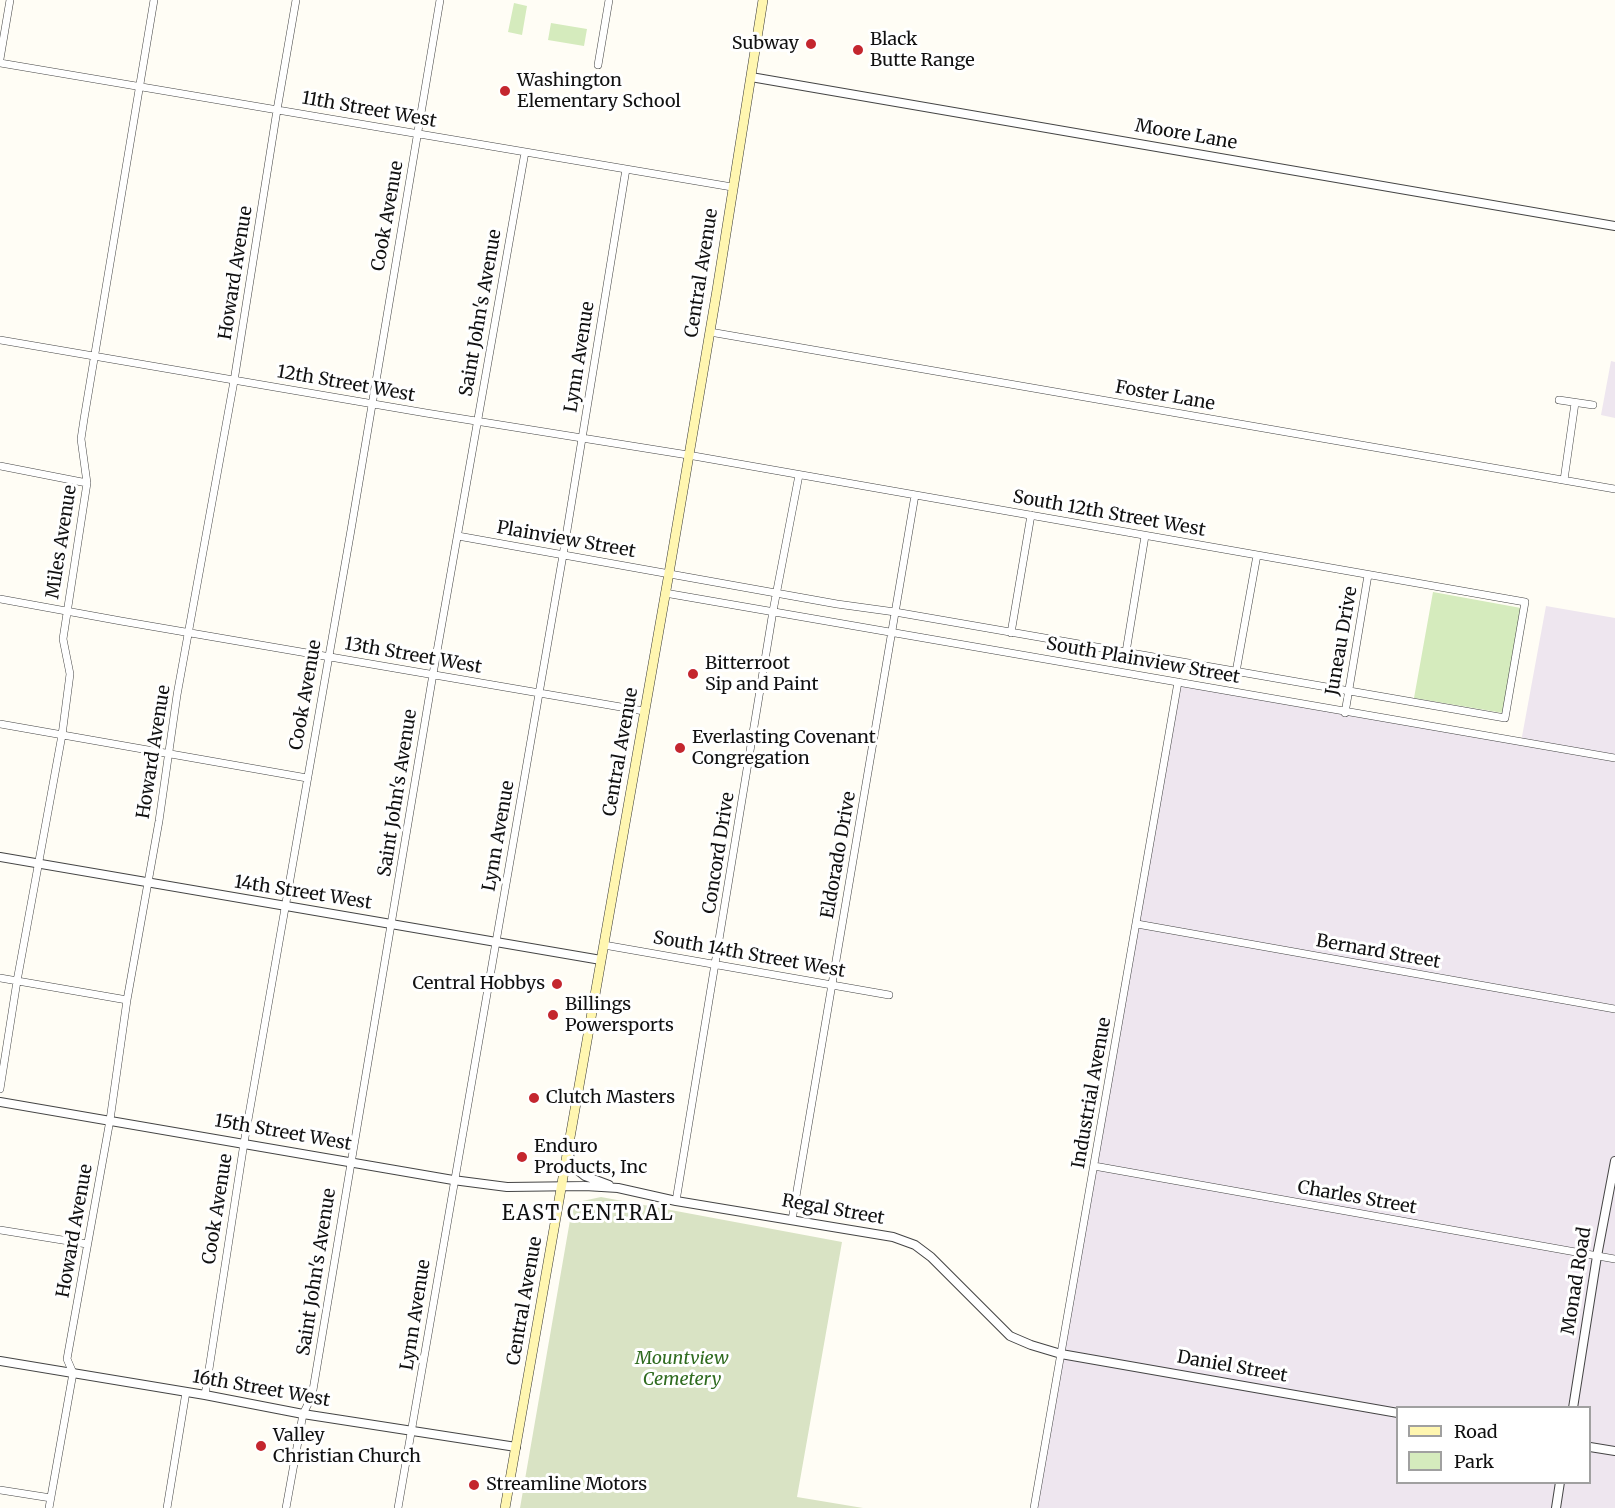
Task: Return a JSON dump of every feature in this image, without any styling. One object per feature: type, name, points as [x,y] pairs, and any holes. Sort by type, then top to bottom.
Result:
[{"type":"main road","name":"Central Avenue","points":[[505,1508],[669,573],[763,0]]},
{"type":"street","points":[[0,61],[10,0]]},
{"type":"street","name":"Miles Avenue","points":[[0,1089],[17,981],[62,735],[70,675],[63,639],[87,483],[81,439],[154,0]]},
{"type":"street","name":"Howard Avenue","points":[[50,1508],[73,1372],[67,1359],[110,1120],[127,1000],[168,753],[234,381],[296,0]]},
{"type":"street","name":"Cook Avenue","points":[[205,1395],[244,1143],[440,0]]},
{"type":"street","points":[[598,65],[609,0]]},
{"type":"street","name":"11th Street West","points":[[0,61],[140,87],[732,187]]},
{"type":"street","name":"Moore Lane","points":[[751,77],[1615,226]]},
{"type":"street","name":"Saint John's Avenue","points":[[286,1508],[303,1414],[312,1396],[433,674],[525,152]]},
{"type":"street","name":"Lynn Avenue","points":[[398,1508],[563,555],[626,169]]},
{"type":"street","name":"Foster Lane","points":[[710,332],[1615,489]]},
{"type":"street","name":"12th Street West","points":[[0,340],[371,404],[688,455]]},
{"type":"street","points":[[1558,400],[1593,405]]},
{"type":"street","points":[[1564,480],[1575,403]]},
{"type":"street","name":"South 12th Street West","points":[[688,455],[1525,602],[1505,718]]},
{"type":"street","points":[[0,466],[87,483]]},
{"type":"street","name":"Concord Drive","points":[[676,1200],[777,592],[799,475]]},
{"type":"street","name":"Eldorado Drive","points":[[792,1220],[915,495]]},
{"type":"street","points":[[1011,633],[1031,515]]},
{"type":"street","name":"Plainview Street","points":[[458,536],[669,573]]},
{"type":"street","points":[[1126,652],[1145,536]]},
{"type":"street","points":[[1236,672],[1257,555]]},
{"type":"street","name":"South Plainview Street","points":[[669,573],[837,604],[895,612],[1505,718]]},
{"type":"street","name":"Juneau Drive","points":[[1345,713],[1368,575]]},
{"type":"street","name":"South Plainview Street","points":[[665,593],[1615,759]]},
{"type":"street","name":"13th Street West","points":[[0,598],[188,633],[644,711]]},
{"type":"street","name":"Industrial Avenue","points":[[1034,1508],[1178,682]]},
{"type":"street","points":[[0,724],[307,778]]},
{"type":"street","name":"14th Street West","points":[[0,857],[601,960]]},
{"type":"street","name":"Bernard Street","points":[[1137,924],[1615,1009]]},
{"type":"street","name":"South 14th Street West","points":[[604,945],[889,995]]},
{"type":"street","points":[[0,978],[127,1000]]},
{"type":"street","name":"15th Street West","points":[[0,1102],[453,1180],[507,1187],[561,1187]]},
{"type":"street","points":[[569,1145],[569,1156],[576,1169],[585,1176],[618,1188]]},
{"type":"street","name":"Monad Road","points":[[1573,1406],[1615,1161]]},
{"type":"street","name":"Charles Street","points":[[1094,1166],[1615,1259]]},
{"type":"street","name":"Regal Street","points":[[561,1187],[618,1188],[893,1237],[915,1245],[931,1257],[1010,1336],[1061,1354]]},
{"type":"street","points":[[0,1230],[87,1244]]},
{"type":"street","name":"Daniel Street","points":[[1061,1354],[1396,1413]]},
{"type":"street","name":"16th Street West","points":[[0,1361],[205,1395],[303,1414],[516,1447]]},
{"type":"street","points":[[167,1508],[186,1392]]},
{"type":"street","points":[[1591,1447],[1615,1451]]},
{"type":"street","points":[[1556,1508],[1560,1484]]},
{"type":"street","points":[[0,1490],[51,1498]]},
{"type":"shaded area","points":[[1611,361],[1615,362],[1615,418],[1601,415]]},
{"type":"shaded area","points":[[1546,606],[1615,618],[1615,1508],[1034,1508],[1178,682],[1521,742]]},
{"type":"green space","points":[[514,3],[527,6],[522,35],[508,32]]},
{"type":"green space","points":[[551,23],[587,29],[584,46],[548,40]]},
{"type":"green space","points":[[1433,592],[1521,608],[1503,713],[1414,698]]},
{"type":"green space","name":"Mountview Cemetery","points":[[601,1197],[842,1242],[797,1497],[863,1508],[520,1508],[573,1203]]},
{"type":"place","name":"Subway","points":[[811,44]]},
{"type":"place","name":"Black Butte Range","points":[[858,50]]},
{"type":"place","name":"Washington Elementary School","points":[[505,91]]},
{"type":"place","name":"Bitterroot Sip and Paint","points":[[693,674]]},
{"type":"place","name":"Everlasting Covenant Congregation","points":[[680,748]]},
{"type":"place","name":"Central Hobbys","points":[[557,984]]},
{"type":"place","name":"Billings Powersports","points":[[553,1015]]},
{"type":"place","name":"Clutch Masters","points":[[534,1098]]},
{"type":"place","name":"Enduro Products, Inc","points":[[522,1157]]},
{"type":"place","name":"Valley Christian Church","points":[[261,1446]]},
{"type":"place","name":"Streamline Motors","points":[[474,1485]]},
{"type":"district","name":"EAST CENTRAL","points":[[588,1214]]}]
